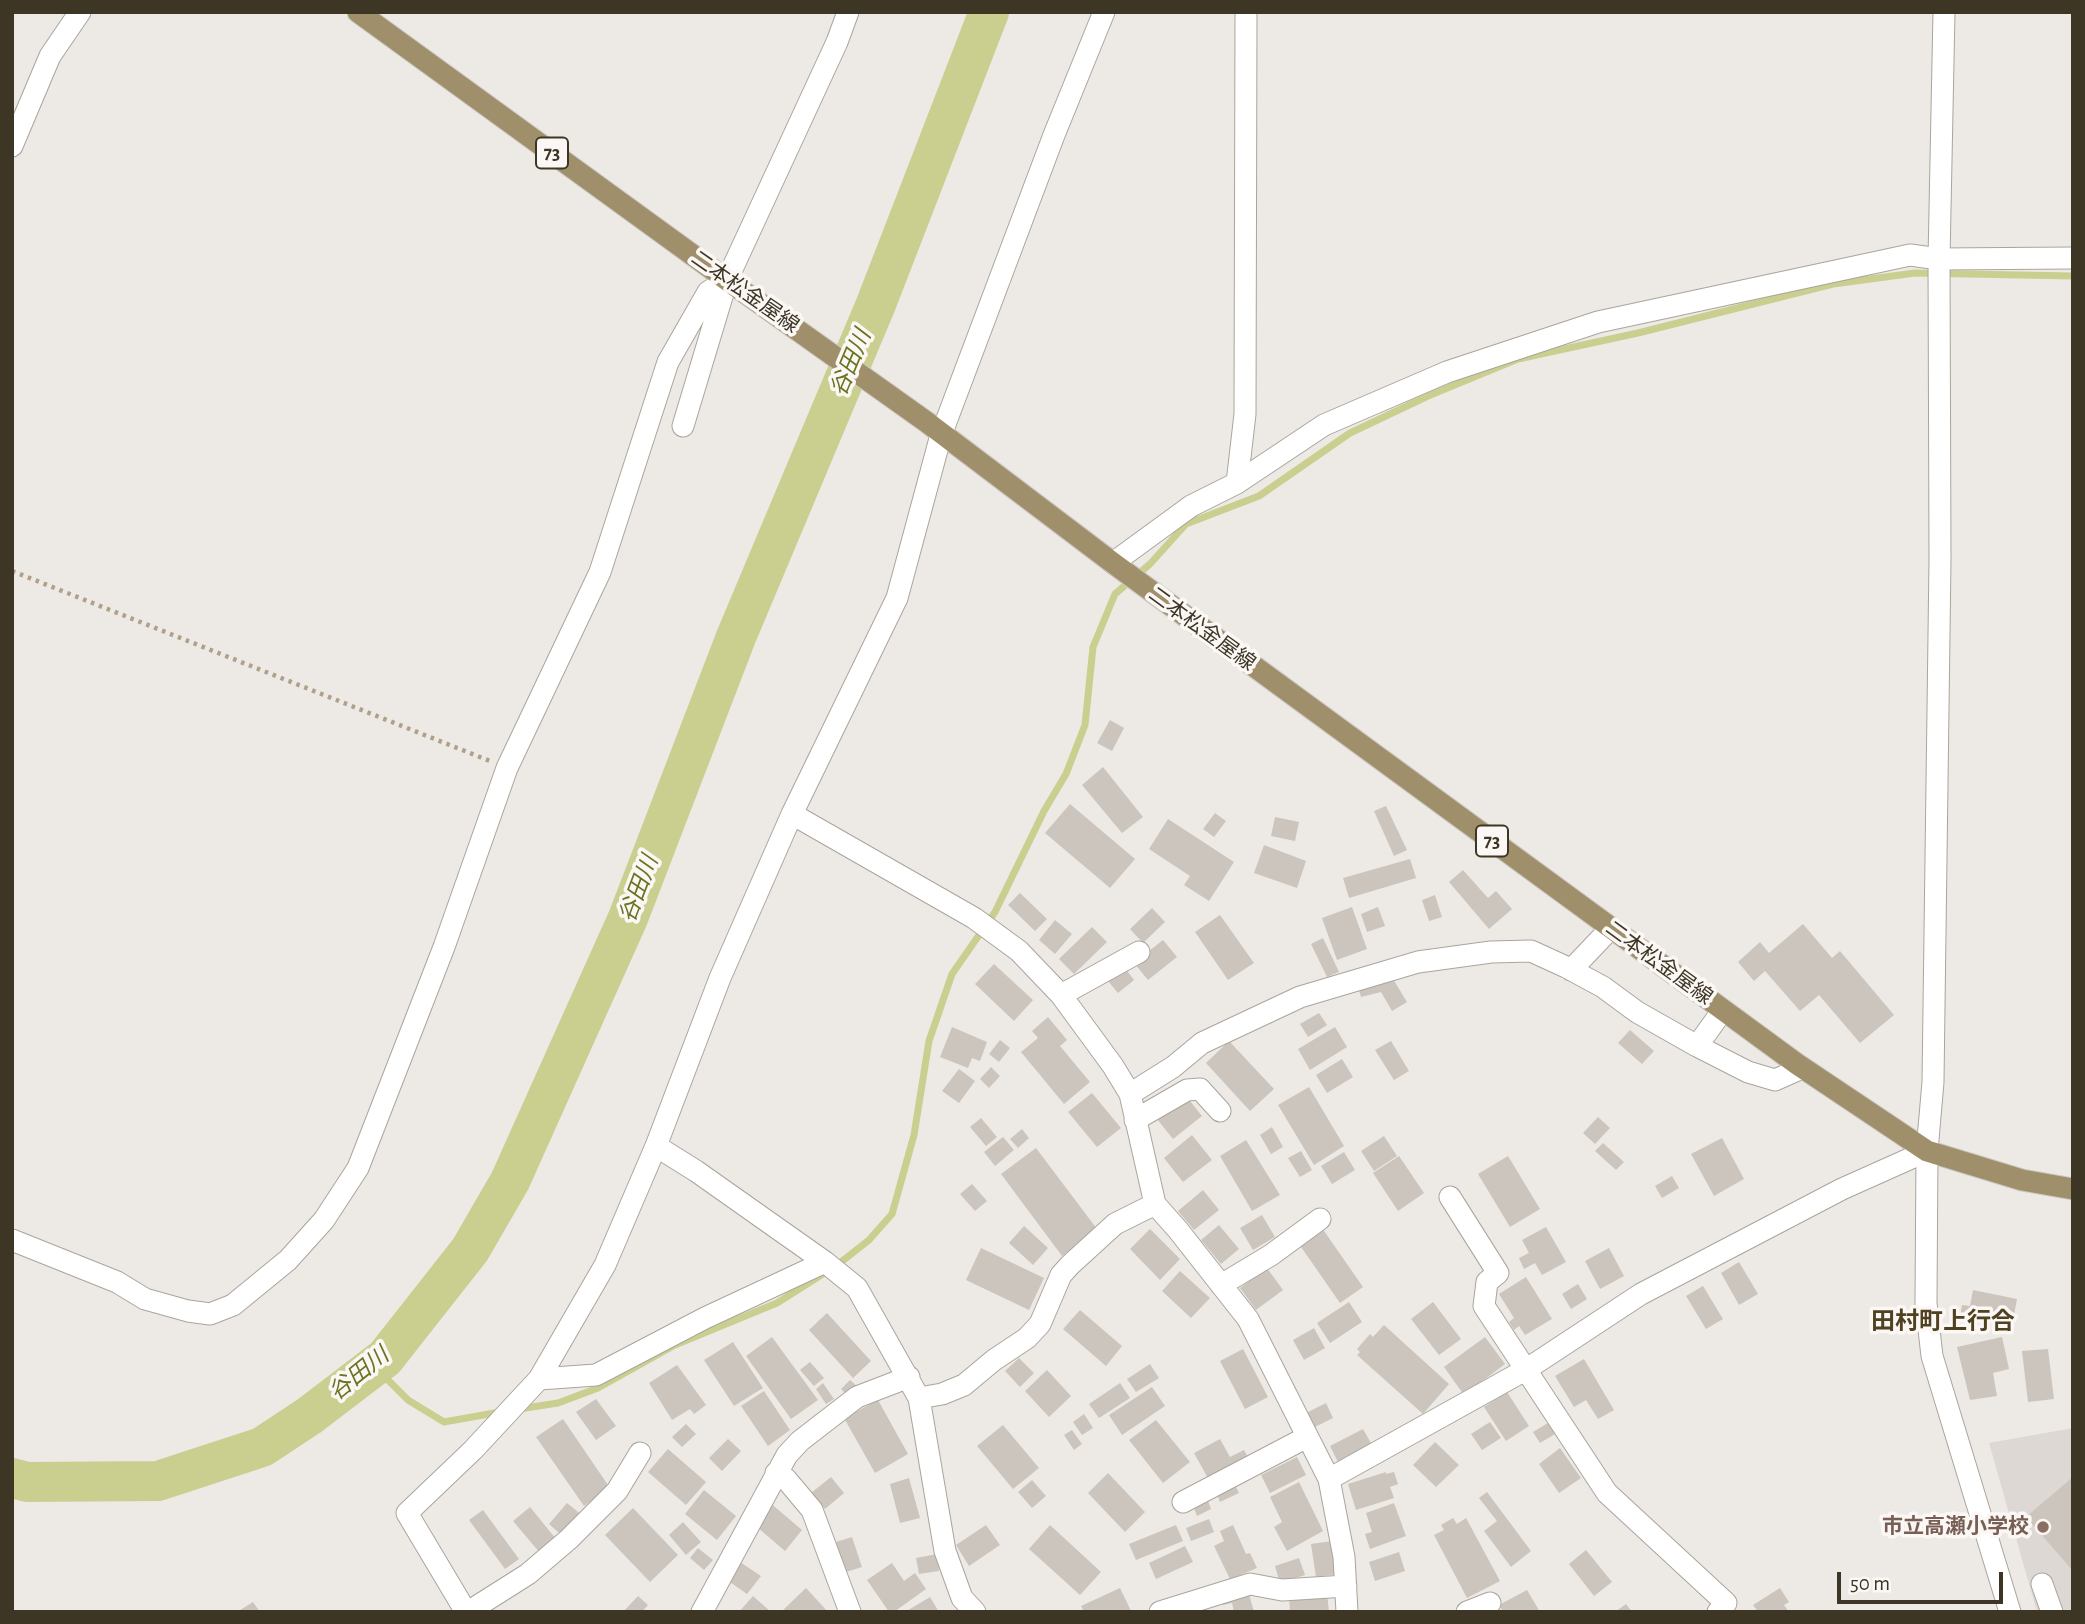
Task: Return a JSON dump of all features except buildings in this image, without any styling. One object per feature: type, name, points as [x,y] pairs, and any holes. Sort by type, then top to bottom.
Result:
[{"type":"main road","name":"二本松金屋線","points":[[358,12],[935,429],[1113,563],[1802,1068],[1927,1151],[2022,1180],[2073,1188]]},
{"type":"street","points":[[12,146],[50,56],[80,12]]},
{"type":"street","points":[[683,426],[727,280],[837,42],[848,12]]},
{"type":"street","points":[[640,1453],[617,1491],[569,1539],[528,1574],[467,1612],[407,1513],[473,1450],[539,1379],[605,1265],[656,1146],[720,978],[792,814],[897,598],[935,429],[1104,12]]},
{"type":"street","points":[[1237,483],[1245,414],[1246,12]]},
{"type":"street","points":[[1944,12],[1939,259],[1940,560],[1933,1082],[1927,1151],[1926,1303],[1932,1356],[2010,1612]]},
{"type":"street","points":[[1113,563],[1191,506],[1237,483],[1324,425],[1447,372],[1598,322],[1910,256],[1939,259],[2073,258]]},
{"type":"street","points":[[12,1240],[117,1282],[145,1299],[210,1314],[233,1305],[288,1260],[324,1220],[358,1168],[444,947],[507,768],[600,572],[668,362],[708,292],[727,280]]},
{"type":"street","points":[[792,814],[974,918],[1019,951],[1061,995],[1113,1066],[1130,1094],[1155,1204],[1248,1320],[1329,1479],[1344,1557],[1347,1612]]},
{"type":"street","points":[[1571,970],[1611,928]]},
{"type":"street","points":[[1130,1094],[1173,1067],[1202,1043],[1300,997],[1418,962],[1491,952],[1531,951],[1603,987],[1637,1012],[1748,1072],[1775,1080],[1802,1068]]},
{"type":"street","points":[[1061,995],[1139,952]]},
{"type":"street","points":[[1697,1046],[1723,1010]]},
{"type":"street","points":[[1135,1120],[1187,1090],[1200,1088],[1220,1111]]},
{"type":"street","points":[[656,1146],[825,1262],[857,1288],[919,1398],[945,1551],[962,1598],[975,1612]]},
{"type":"street","points":[[1329,1479],[1527,1369],[1641,1294],[1842,1189],[1927,1151]]},
{"type":"street","points":[[1450,1197],[1498,1273],[1487,1282],[1483,1306],[1607,1493],[1726,1603],[1718,1612]]},
{"type":"street","points":[[919,1398],[942,1394],[964,1385],[1027,1338],[1040,1324],[1061,1275],[1070,1265],[1115,1224],[1155,1204]]},
{"type":"street","points":[[1222,1285],[1271,1255],[1320,1219]]},
{"type":"street","points":[[539,1379],[596,1375],[705,1318],[825,1262]]},
{"type":"street","points":[[702,1612],[776,1473],[800,1441],[858,1397],[909,1377]]},
{"type":"street","points":[[1183,1502],[1307,1437]]},
{"type":"street","points":[[776,1473],[786,1479],[812,1510],[850,1612]]},
{"type":"street","points":[[1160,1612],[1250,1584],[1282,1590],[1346,1586]]},
{"type":"street","points":[[2042,1584],[2052,1612]]},
{"type":"street","points":[[1467,1612],[1490,1603]]},
{"type":"path","points":[[12,571],[507,768]]},
{"type":"shaded area","name":"市立高瀬小学校","points":[[2073,1428],[2073,1612],[2037,1612],[1989,1443]]},
{"type":"waterway","name":"谷田川","points":[[12,1478],[27,1482],[158,1481],[262,1447],[309,1416],[385,1358],[470,1250],[510,1181],[628,918],[736,637],[876,304],[989,12]]},
{"type":"waterway","points":[[836,1266],[869,1240],[892,1214],[914,1135],[929,1041],[952,974],[995,912],[1044,811],[1066,774],[1085,725],[1093,647],[1115,594],[1150,564],[1186,524],[1259,496],[1350,433],[1428,396],[1518,359],[1638,333],[1833,284],[1915,273],[2073,276]]},
{"type":"waterway","points":[[519,1409],[558,1403],[598,1388],[675,1345],[777,1303],[826,1272]]},
{"type":"waterway","points":[[374,1366],[408,1400],[444,1422],[500,1412]]},
{"type":"place","name":"市立高瀬小学校","points":[[2043,1527]]},
{"type":"district","name":"田村町上行合","points":[[1943,1322]]}]
